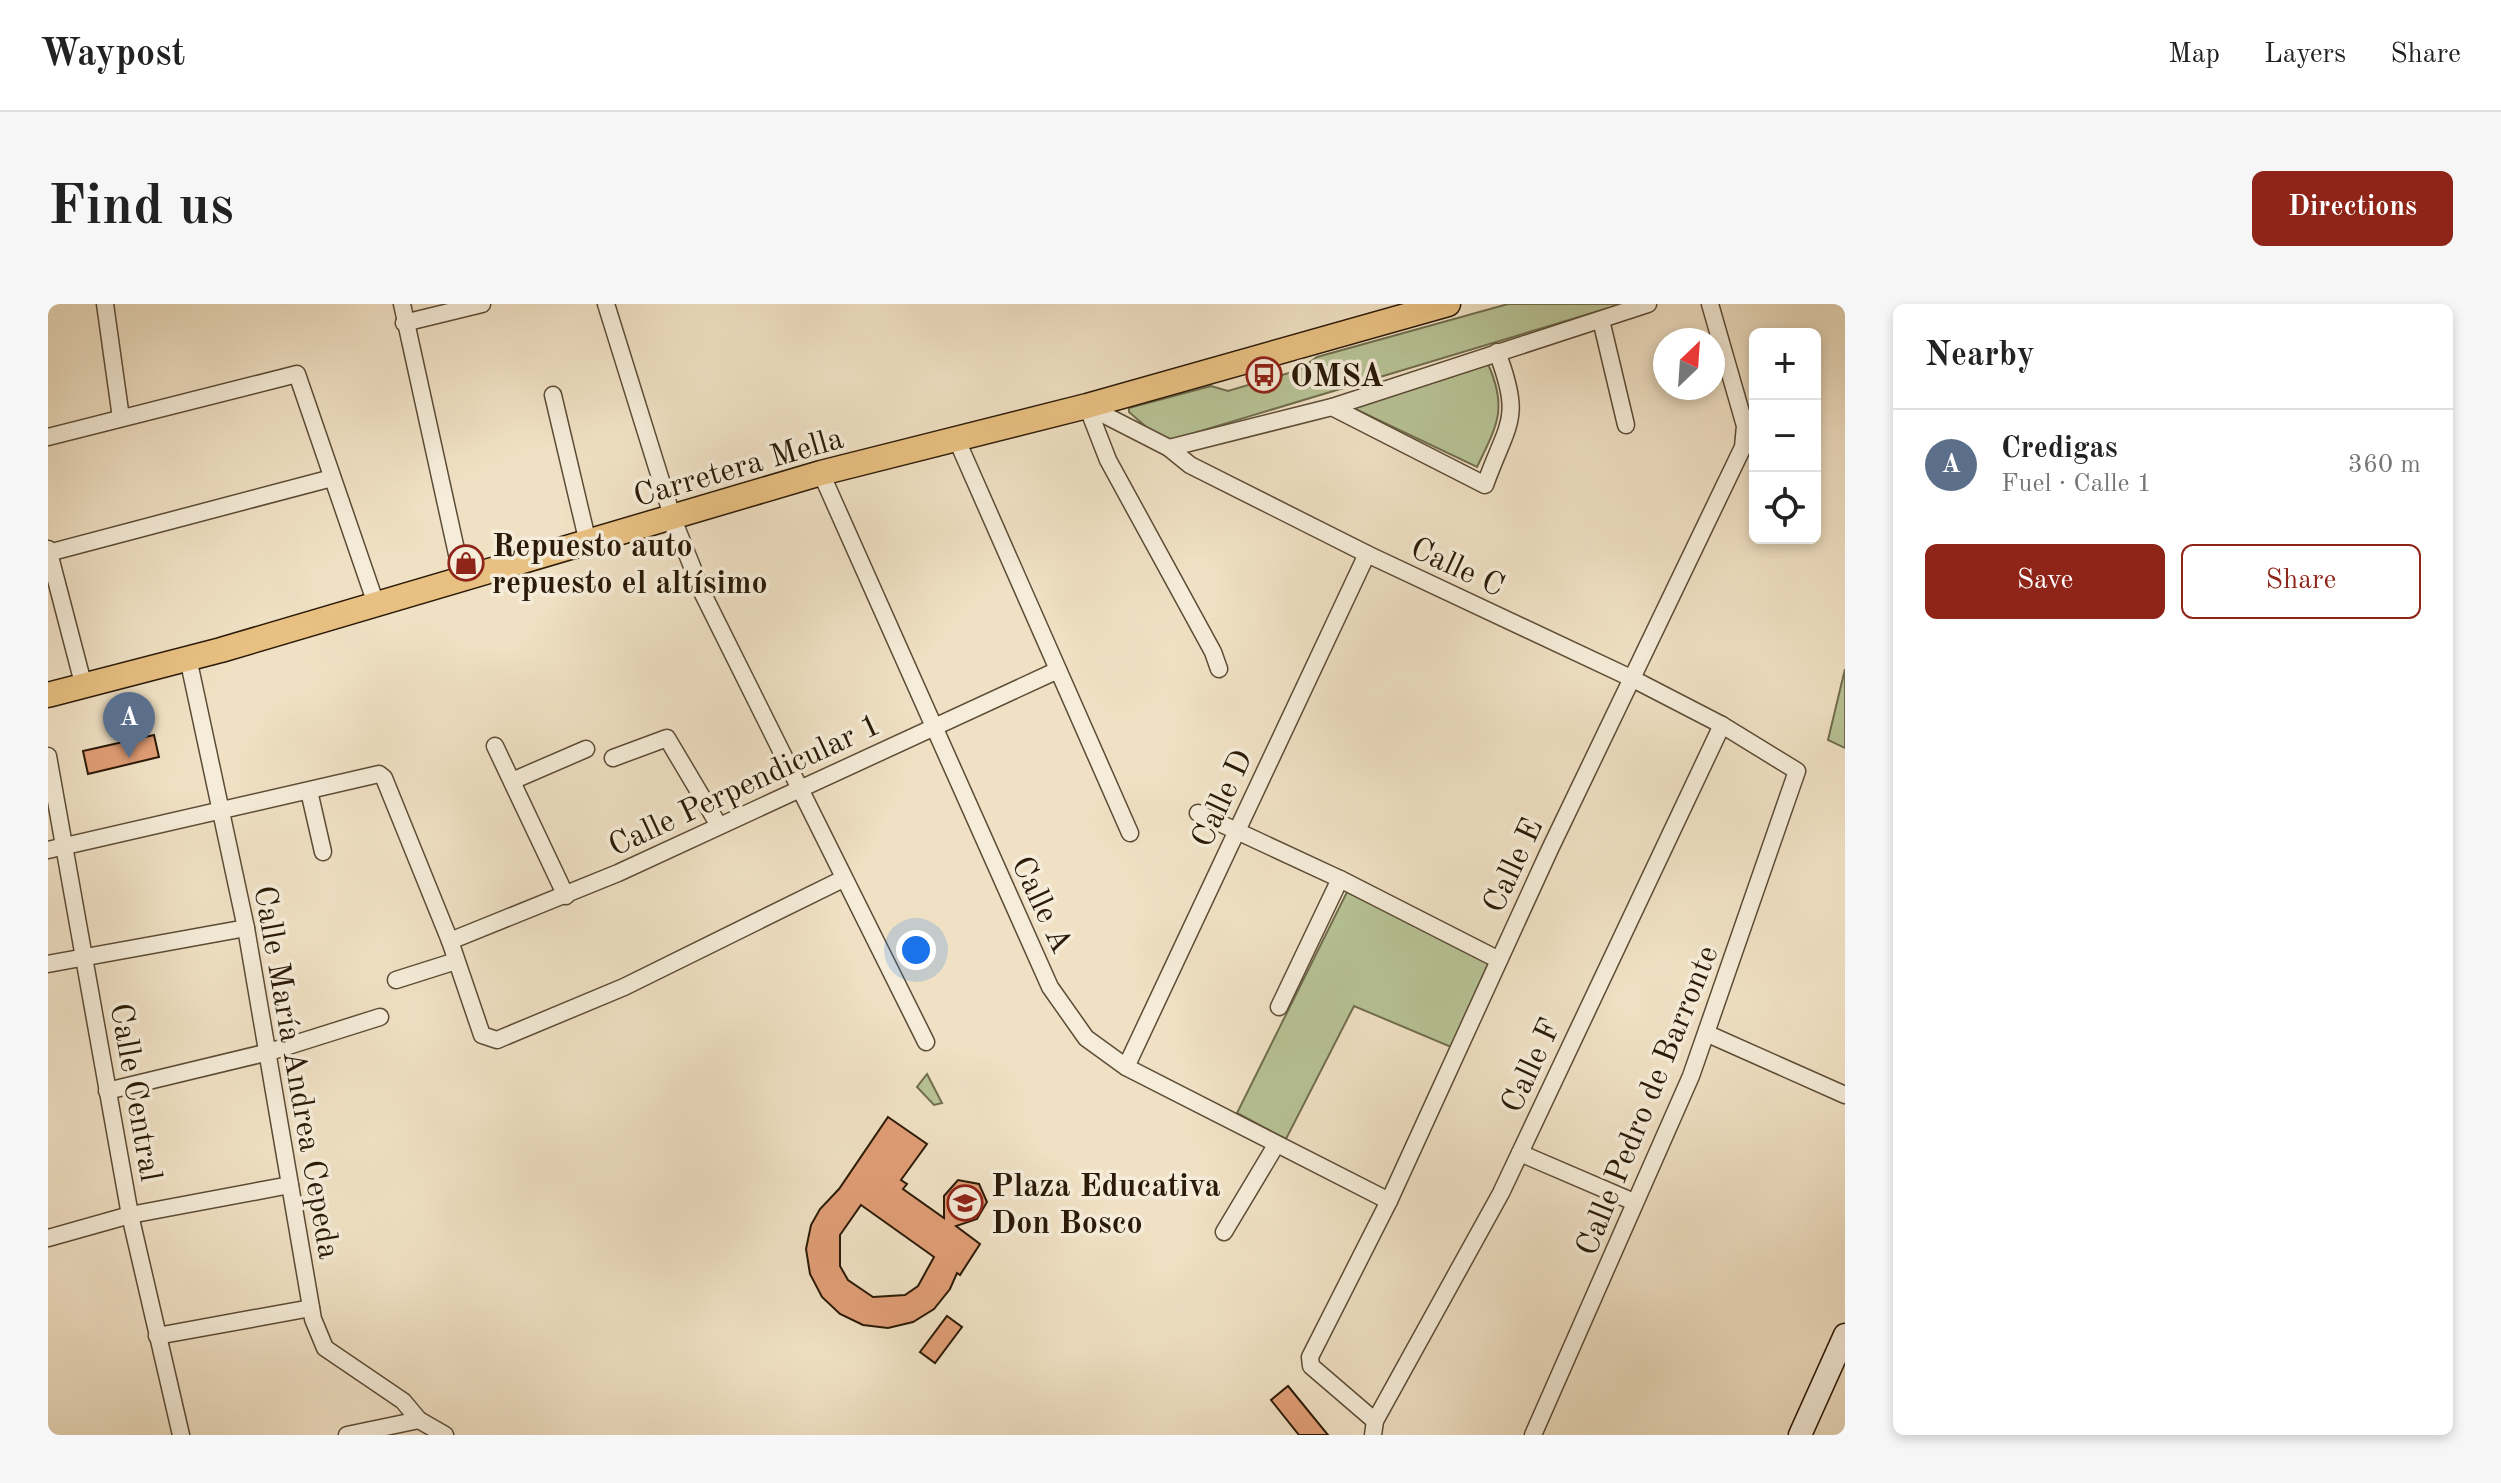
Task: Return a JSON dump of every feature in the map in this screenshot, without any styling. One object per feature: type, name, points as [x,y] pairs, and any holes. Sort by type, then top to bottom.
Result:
[{"type":"main road","name":"Carretera Mella","points":[[48,695],[673,519],[821,473],[1087,406],[1421,308],[1448,304]]},
{"type":"main road","points":[[1800,1435],[1845,1335]]},
{"type":"street","points":[[105,304],[121,418]]},
{"type":"street","points":[[402,304],[462,577]]},
{"type":"street","points":[[404,323],[482,304]]},
{"type":"street","points":[[606,304],[673,519],[703,594],[926,1042]]},
{"type":"street","points":[[1169,448],[1332,407],[1648,304]]},
{"type":"street","name":"Calle E","points":[[1374,1428],[1311,1366],[1310,1357],[1389,1201],[1499,960],[1743,447],[1745,426],[1710,304]]},
{"type":"street","points":[[1601,320],[1626,425]]},
{"type":"street","points":[[1332,407],[1485,485],[1512,418],[1512,391],[1497,352]]},
{"type":"street","points":[[48,437],[294,373],[299,376],[376,604]]},
{"type":"street","points":[[553,395],[588,543]]},
{"type":"street","points":[[1087,406],[1108,460],[1213,652],[1219,669]]},
{"type":"street","name":"Calle C","points":[[1087,406],[1169,448],[1190,465],[1367,554],[1633,679],[1722,725],[1788,764],[1797,771],[1796,781]]},
{"type":"street","points":[[956,438],[1130,833]]},
{"type":"street","name":"Calle A","points":[[821,473],[1050,987],[1086,1038],[1126,1067],[1389,1201]]},
{"type":"street","points":[[84,687],[48,552],[332,478]]},
{"type":"street","name":"Calle D","points":[[1126,1067],[1367,554]]},
{"type":"street","name":"Calle María Andrea Cepeda","points":[[188,658],[246,928],[311,1308],[325,1348],[403,1401],[419,1420],[445,1435]]},
{"type":"street","name":"Calle Perpendicular 1","points":[[450,941],[566,896],[1058,670]]},
{"type":"street","name":"Calle F","points":[[1374,1428],[1520,1153],[1722,725]]},
{"type":"street","points":[[613,758],[664,737],[671,740],[718,824]]},
{"type":"street","points":[[495,746],[566,896]]},
{"type":"street","points":[[512,781],[586,749]]},
{"type":"street","name":"Calle Central","points":[[48,756],[55,848],[86,956],[130,1215],[181,1435]]},
{"type":"street","points":[[55,848],[309,791],[373,773],[384,778],[450,941],[482,1035],[497,1040],[624,987],[843,879]]},
{"type":"street","name":"Calle Pedro de Barronte","points":[[1533,1435],[1594,1304],[1634,1202],[1708,1034],[1796,781]]},
{"type":"street","points":[[309,791],[323,852]]},
{"type":"street","points":[[1198,813],[1340,879],[1499,960]]},
{"type":"street","points":[[1279,1007],[1340,879]]},
{"type":"street","points":[[48,964],[246,928]]},
{"type":"street","points":[[396,980],[456,961]]},
{"type":"street","points":[[107,1091],[269,1052],[380,1017]]},
{"type":"street","points":[[1708,1034],[1845,1095]]},
{"type":"street","points":[[1224,1232],[1276,1145]]},
{"type":"street","points":[[1520,1153],[1634,1202]]},
{"type":"street","points":[[48,1238],[130,1215],[290,1185]]},
{"type":"street","points":[[157,1336],[311,1308]]},
{"type":"street","points":[[347,1435],[419,1420]]},
{"type":"green space","points":[[1508,304],[1622,304],[1171,440],[1152,432],[1129,412],[1129,408],[1211,386],[1228,391],[1299,370],[1317,357]]},
{"type":"green space","points":[[1488,364],[1498,393],[1498,417],[1477,467],[1351,407]]},
{"type":"green space","points":[[1845,669],[1845,748],[1828,740]]},
{"type":"green space","points":[[1347,892],[1490,960],[1451,1047],[1354,1006],[1286,1139],[1237,1113]]},
{"type":"green space","points":[[927,1074],[942,1103],[934,1105],[917,1087]]},
{"type":"building","points":[[154,735],[159,757],[88,774],[83,751]]},
{"type":"building","points":[[888,1117],[927,1144],[901,1180],[907,1184],[903,1189],[944,1218],[944,1196],[958,1180],[979,1184],[987,1202],[977,1219],[956,1226],[980,1244],[934,1309],[913,1322],[888,1328],[863,1325],[840,1314],[822,1297],[810,1274],[806,1249],[811,1225],[820,1209],[839,1189]],"holes":[[[861,1205],[934,1257],[918,1286],[905,1295],[873,1297],[848,1280],[840,1266],[840,1235]]]},
{"type":"building","points":[[947,1316],[962,1327],[935,1363],[920,1352]]},
{"type":"building","points":[[1288,1386],[1328,1435],[1299,1435],[1271,1400]]},
{"type":"place","name":"OMSA","points":[[1264,375]]},
{"type":"place","name":"Repuesto auto repuesto el altísimo","points":[[466,563]]},
{"type":"place","name":"Credigas","points":[[129,758]]},
{"type":"place","name":"Plaza Educativa Don Bosco","points":[[965,1203]]}]
